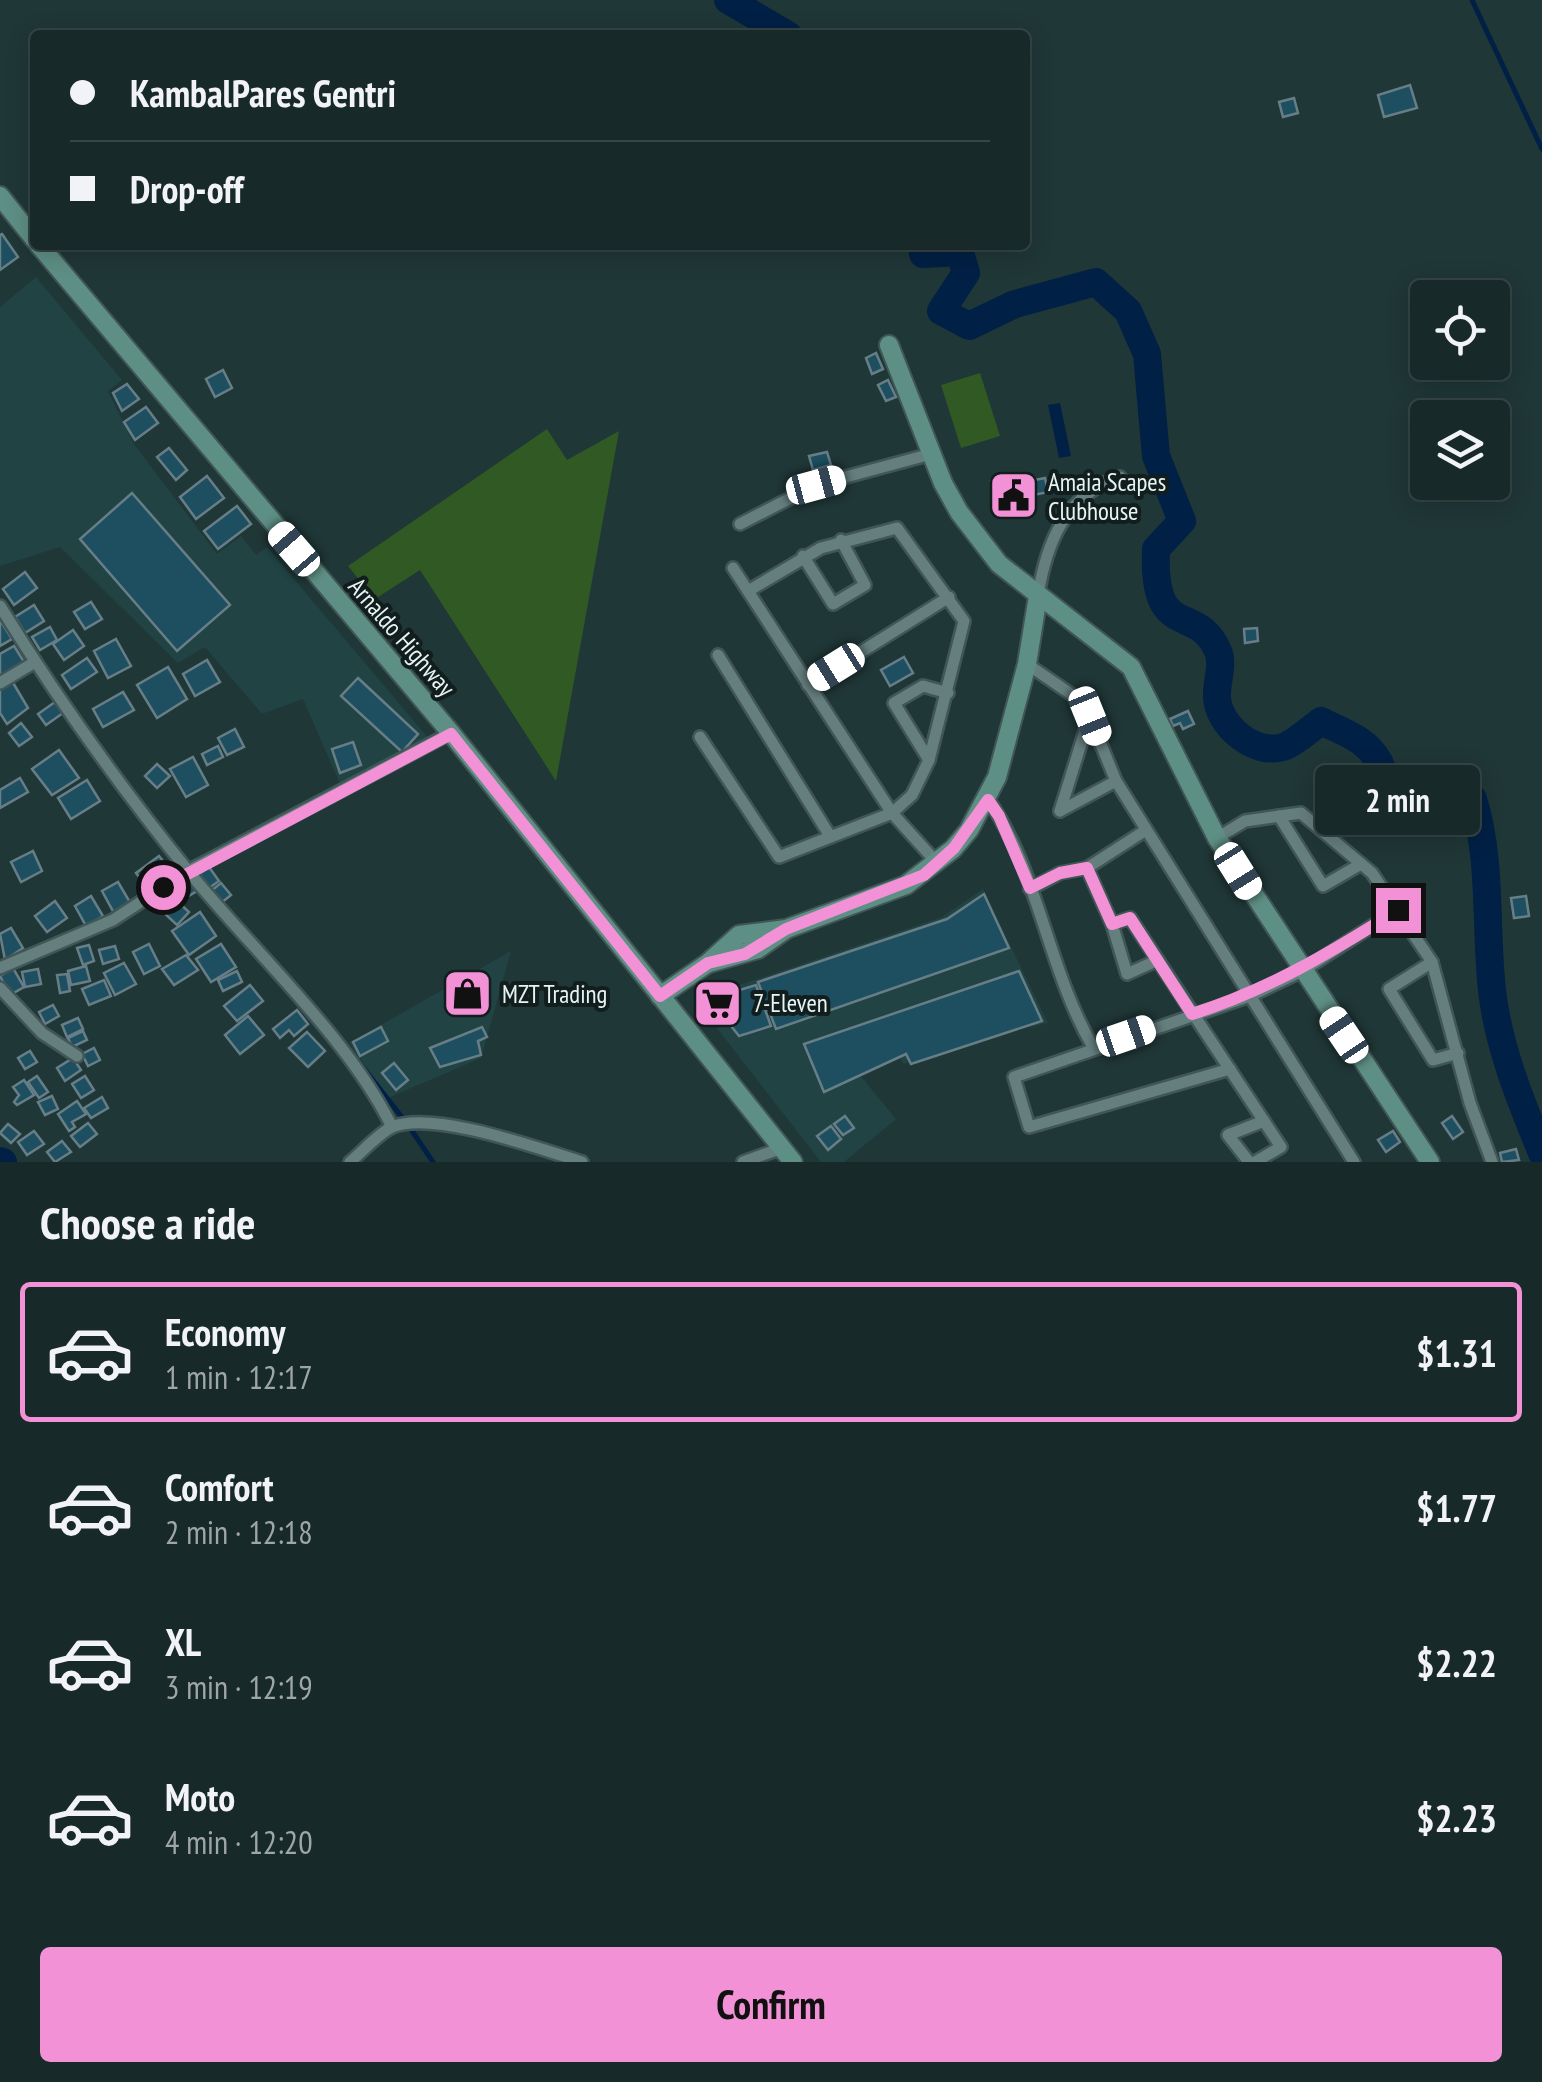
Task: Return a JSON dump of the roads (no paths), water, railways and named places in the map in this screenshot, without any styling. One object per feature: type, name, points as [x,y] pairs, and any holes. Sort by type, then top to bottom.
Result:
[{"type":"street","name":"Arnaldo Highway","points":[[0,196],[30,233]]},
{"type":"street","name":"Arnaldo Highway","points":[[44,250],[451,734],[787,1155]]},
{"type":"street","points":[[889,345],[942,483],[978,541],[1038,596],[1099,638],[1131,668],[1218,838],[1430,1162]]},
{"type":"street","points":[[740,524],[816,485],[931,454]]},
{"type":"street","points":[[660,996],[708,963],[739,935],[786,929],[906,885],[938,864],[970,830],[988,800],[1027,664],[1043,560],[1066,514],[1105,482],[1120,477]]},
{"type":"street","points":[[700,737],[779,857],[892,814],[912,795],[929,760],[964,622],[950,597],[930,578],[896,528],[841,540],[803,556],[748,591]]},
{"type":"street","points":[[803,556],[833,604],[866,584],[841,540]]},
{"type":"street","points":[[733,568],[892,814],[938,864]]},
{"type":"street","points":[[808,685],[950,597]]},
{"type":"street","points":[[0,606],[35,662],[188,871],[345,1057],[380,1104],[392,1128]]},
{"type":"street","points":[[718,655],[830,836]]},
{"type":"street","points":[[0,682],[35,662]]},
{"type":"street","points":[[1027,664],[1084,703],[1116,780],[1354,1162]]},
{"type":"street","points":[[929,760],[894,704],[923,686],[948,692]]},
{"type":"street","points":[[1090,716],[1060,811],[1116,780]]},
{"type":"street","points":[[0,968],[112,920],[188,871],[451,734]]},
{"type":"street","points":[[988,800],[999,816],[1030,888],[1070,1008],[1093,1048]]},
{"type":"street","points":[[1218,838],[1245,820],[1301,814],[1360,864],[1398,910],[1432,962],[1492,1162]]},
{"type":"street","points":[[1279,816],[1323,886],[1360,864]]},
{"type":"street","points":[[1030,888],[1060,873],[1087,868],[1146,830]]},
{"type":"street","points":[[1087,868],[1112,924],[1127,974],[1158,960]]},
{"type":"street","points":[[1230,1069],[1030,1127],[1014,1077],[1250,996],[1302,971],[1398,910]]},
{"type":"street","points":[[1112,924],[1130,918],[1192,1014],[1230,1069],[1281,1148],[1252,1162],[1228,1135],[1264,1122]]},
{"type":"street","points":[[1432,962],[1390,989],[1433,1060],[1458,1053]]},
{"type":"street","points":[[0,988],[42,1033],[77,1056]]},
{"type":"street","points":[[350,1162],[392,1128],[417,1123],[444,1126],[582,1162]]},
{"type":"street","points":[[744,1162],[787,1155]]},
{"type":"water","points":[[1060,403],[1071,456],[1059,458],[1048,405]]},
{"type":"waterway","points":[[728,0],[779,30]]},
{"type":"waterway","points":[[1472,0],[1542,149]]},
{"type":"waterway","points":[[923,250],[923,254],[960,252],[966,273],[941,311],[969,326],[1015,304],[1096,282],[1128,311],[1147,354],[1156,456],[1182,521],[1156,549],[1161,598],[1168,610],[1209,636],[1218,651],[1219,708],[1240,736],[1261,747],[1283,747],[1321,721],[1368,747],[1401,804],[1455,796],[1473,799],[1486,870],[1490,966],[1499,1032],[1542,1153]]},
{"type":"waterway","points":[[358,1061],[405,1121]]},
{"type":"waterway","points":[[410,1128],[433,1162]]},
{"type":"place","name":"Amaia Scapes Clubhouse","points":[[1013,496]]},
{"type":"place","name":"MZT Trading","points":[[467,994]]},
{"type":"place","name":"7-Eleven","points":[[718,1003]]}]
